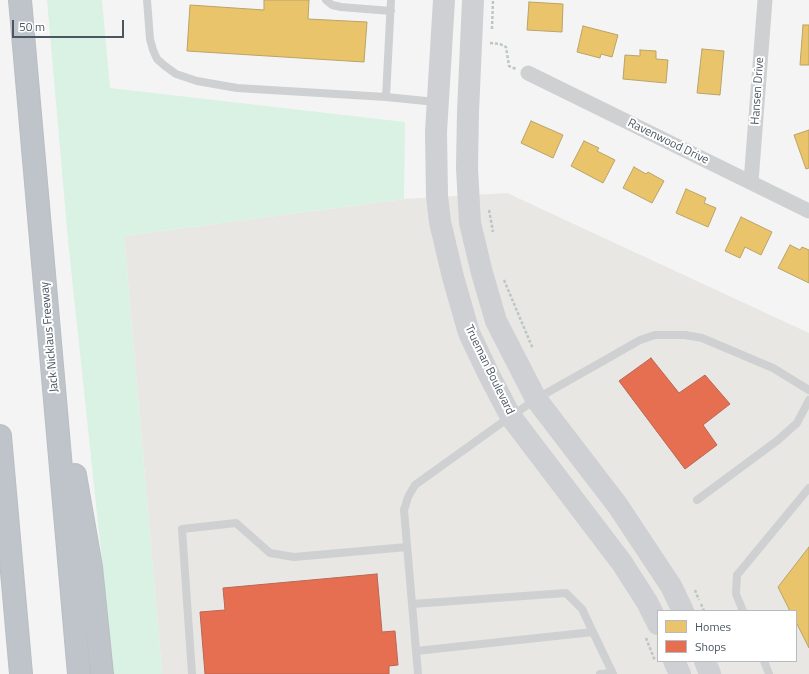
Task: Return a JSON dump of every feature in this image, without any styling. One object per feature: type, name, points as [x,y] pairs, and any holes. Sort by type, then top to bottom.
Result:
[{"type":"highway","name":"Jack Nicklaus Freeway","points":[[20,0],[79,674]]},
{"type":"highway","points":[[48,321],[90,567],[102,674]]},
{"type":"highway","points":[[0,436],[17,629],[19,674]]},
{"type":"main road","name":"Trueman Boulevard","points":[[444,0],[436,132],[436,196],[440,222],[453,277],[469,333],[511,417],[622,564],[647,602],[657,622]]},
{"type":"main road","points":[[473,0],[481,43],[466,168],[470,222],[482,274],[496,321],[536,399],[618,506],[671,586],[683,610]]},
{"type":"main road","points":[[674,662],[680,674]]},
{"type":"main road","points":[[705,662],[710,674]]},
{"type":"street","name":"Hansen Drive","points":[[751,182],[765,0]]},
{"type":"street","name":"Ravenwood Drive","points":[[528,73],[809,210]]},
{"type":"lane","points":[[147,0],[150,39],[153,50],[157,59],[176,74],[197,81],[237,88],[386,97],[438,102]]},
{"type":"lane","points":[[326,0],[332,5],[341,7],[391,11]]},
{"type":"lane","points":[[386,97],[391,0]]},
{"type":"lane","points":[[418,674],[404,510],[408,497],[415,485],[536,399],[640,340],[655,335],[686,335],[702,338],[773,368],[809,390]]},
{"type":"lane","points":[[697,500],[778,440],[797,423],[809,400]]},
{"type":"lane","points":[[743,610],[736,594],[737,574],[809,488]]},
{"type":"lane","points":[[192,674],[182,530],[236,523],[270,553],[294,556],[407,547]]},
{"type":"lane","points":[[412,604],[566,593],[582,609],[612,673],[600,674]]},
{"type":"lane","points":[[416,651],[593,632]]},
{"type":"lane","points":[[764,662],[769,674]]},
{"type":"path","points":[[493,0],[481,43],[500,44],[506,47],[509,66],[528,73]]},
{"type":"path","points":[[489,207],[494,238]]},
{"type":"path","points":[[503,276],[533,349]]},
{"type":"path","points":[[693,587],[704,610]]},
{"type":"shaded area","points":[[507,193],[809,333],[809,674],[162,674],[124,236],[404,199]]},
{"type":"green space","points":[[47,0],[102,0],[110,88],[405,122],[404,199],[124,236],[162,674],[114,674],[68,240]]},
{"type":"building: Homes","points":[[264,0],[309,0],[308,19],[367,22],[364,62],[187,51],[190,5],[264,10]]},
{"type":"building: Homes","points":[[529,2],[563,4],[562,32],[527,30]]},
{"type":"building: Homes","points":[[803,25],[809,25],[809,65],[800,65]]},
{"type":"building: Homes","points":[[583,26],[618,35],[612,57],[601,54],[600,58],[577,52]]},
{"type":"building: Homes","points":[[702,49],[724,51],[720,95],[697,93]]},
{"type":"building: Homes","points":[[640,50],[656,51],[656,59],[668,60],[666,83],[623,79],[625,55],[640,56]]},
{"type":"building: Homes","points":[[531,121],[563,135],[553,158],[521,143]]},
{"type":"building: Homes","points":[[809,130],[809,168],[806,169],[794,135]]},
{"type":"building: Homes","points":[[584,141],[599,148],[597,151],[615,160],[603,183],[571,166]]},
{"type":"building: Homes","points":[[634,167],[646,174],[648,172],[664,181],[652,203],[623,188]]},
{"type":"building: Homes","points":[[686,189],[706,198],[704,203],[716,208],[708,227],[676,213]]},
{"type":"building: Homes","points":[[741,217],[772,232],[761,255],[745,247],[740,258],[725,251]]},
{"type":"building: Homes","points":[[790,245],[800,250],[802,247],[809,250],[809,283],[778,268]]},
{"type":"building: Homes","points":[[809,547],[809,648],[797,624],[797,610],[790,610],[778,587]]},
{"type":"building: Shops","points":[[651,358],[679,393],[705,375],[730,404],[703,425],[717,445],[685,469],[619,381]]},
{"type":"building: Shops","points":[[377,574],[382,632],[395,631],[398,665],[389,666],[389,674],[205,674],[200,612],[225,610],[223,588]]}]
